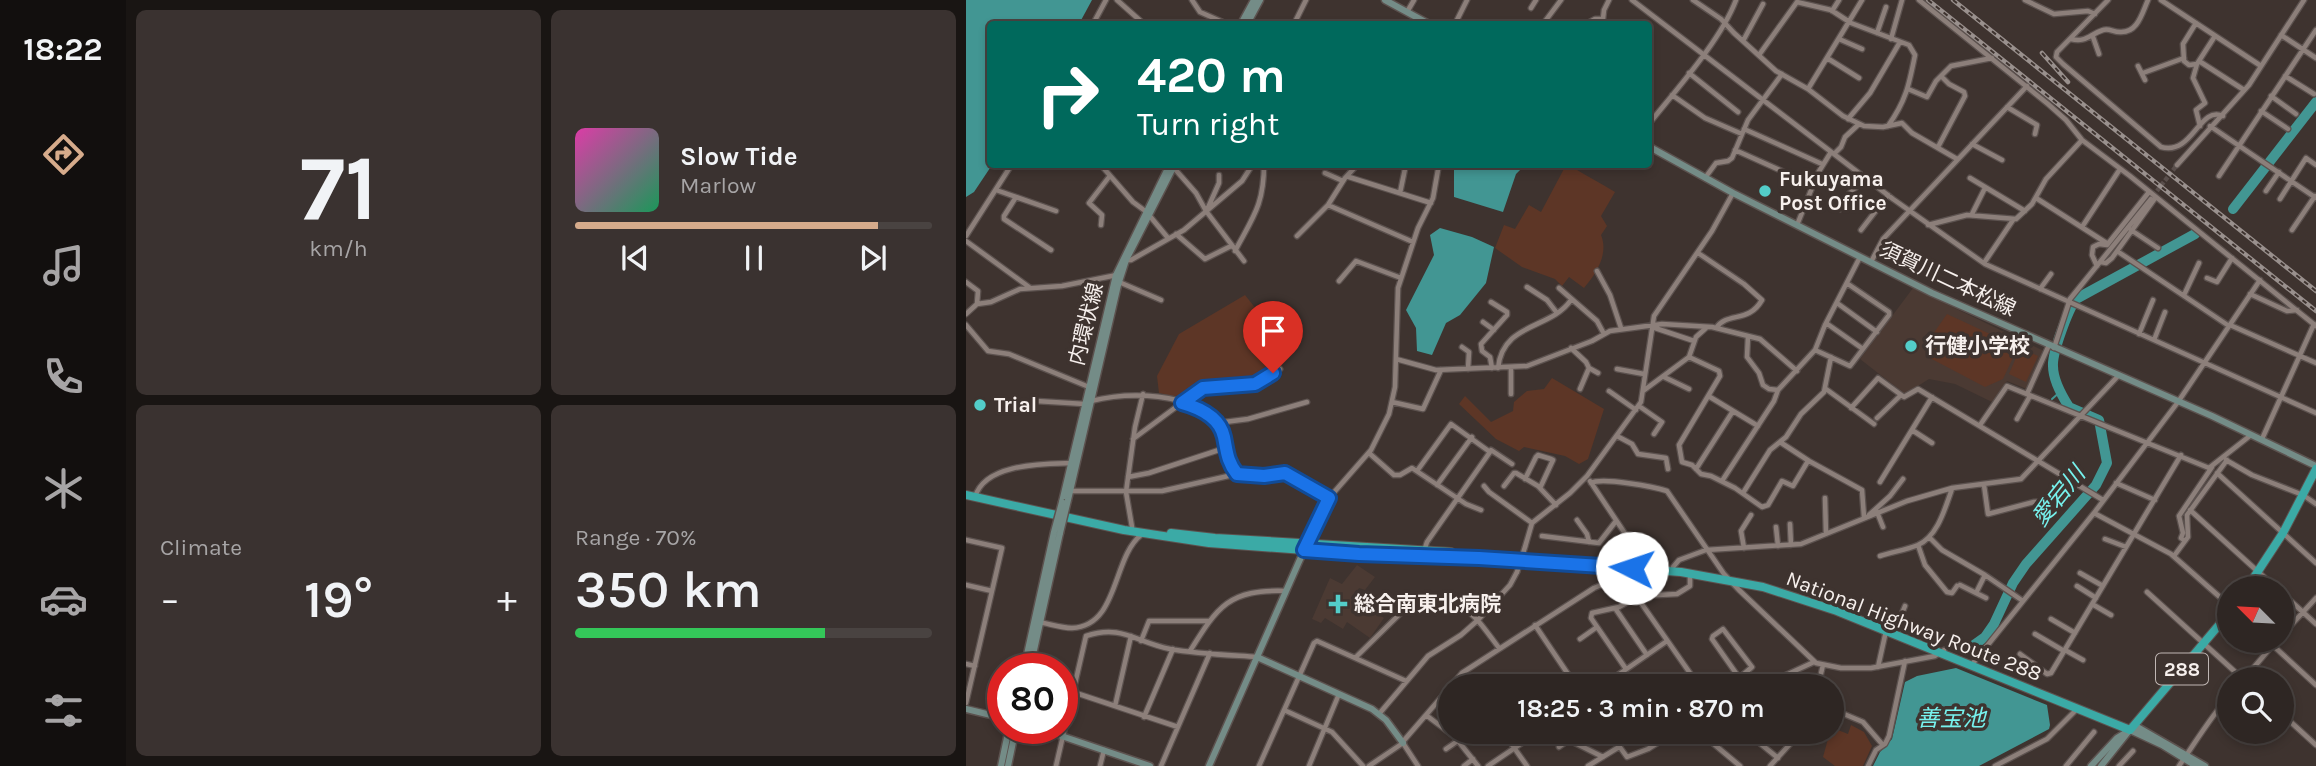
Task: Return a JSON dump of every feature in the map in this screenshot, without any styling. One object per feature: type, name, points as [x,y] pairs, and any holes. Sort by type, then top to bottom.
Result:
[{"type":"highway","points":[[2255,576],[2283,533],[2316,467]]},
{"type":"highway","name":"National Highway Route 288","points":[[971,494],[1128,528],[1359,554],[1479,558],[1627,568],[1673,567],[1727,577],[1797,592],[2077,709],[2132,727]]},
{"type":"highway","name":"National Highway Route 288","points":[[1128,528],[1143,534],[1209,543],[1424,551],[1727,577]]},
{"type":"highway","name":"288","points":[[2132,727],[2217,628]]},
{"type":"highway","name":"National Highway Route 288","points":[[1943,652],[1974,662],[2132,727]]},
{"type":"street","points":[[1095,21],[1106,0]]},
{"type":"street","points":[[1117,0],[1141,21]]},
{"type":"street","points":[[1192,0],[1203,14],[1220,21]]},
{"type":"street","points":[[1243,21],[1254,0]]},
{"type":"street","points":[[1249,21],[1260,0]]},
{"type":"street","points":[[1296,21],[1306,0]]},
{"type":"street","points":[[1385,0],[1407,12],[1416,21]]},
{"type":"street","points":[[1407,12],[1414,0]]},
{"type":"street","points":[[1456,21],[1467,0]]},
{"type":"street","points":[[1531,8],[1536,0]]},
{"type":"street","points":[[1545,21],[1561,0]]},
{"type":"street","points":[[1591,21],[1603,19],[1609,0]]},
{"type":"street","points":[[1632,0],[1928,225],[1984,263],[2316,413]]},
{"type":"street","points":[[1693,0],[1725,23],[1782,74],[1808,89],[1848,119],[1859,124],[1888,127],[1902,123],[1912,133],[1958,159]]},
{"type":"street","points":[[1652,120],[1725,23],[1736,0]]},
{"type":"street","points":[[1832,10],[1839,0]]},
{"type":"street","points":[[1808,89],[1862,0]]},
{"type":"street","points":[[1891,38],[1902,0]]},
{"type":"street","points":[[1919,0],[2027,86],[2066,120],[2082,140],[2315,325],[2262,439]]},
{"type":"street","points":[[2025,0],[2054,14],[2088,11],[2095,14]]},
{"type":"street","points":[[2108,0],[2056,54],[2058,59],[2157,145],[2176,148],[2185,143],[2213,113],[2223,116]]},
{"type":"street","points":[[2071,39],[2079,41],[2106,29],[2122,32],[2134,27],[2148,0]]},
{"type":"street","points":[[2161,0],[2261,66]]},
{"type":"street","points":[[2177,165],[2244,90],[2304,0]]},
{"type":"street","points":[[1759,55],[1779,29],[1791,6],[1798,1],[1815,3],[1849,21],[1909,46],[1914,53],[1908,89],[1900,110],[1888,127]]},
{"type":"street","points":[[1743,41],[1763,4]]},
{"type":"street","points":[[1877,33],[1886,7]]},
{"type":"street","points":[[2196,23],[2184,41],[2184,61],[2189,65],[2198,62],[2244,90]]},
{"type":"street","points":[[2219,176],[2316,30]]},
{"type":"street","points":[[2281,35],[2316,58]]},
{"type":"street","points":[[2200,126],[2196,110],[2205,103],[2193,78],[2198,62],[2215,36]]},
{"type":"street","points":[[2093,37],[2099,54]]},
{"type":"street","points":[[1839,39],[1862,49]]},
{"type":"street","points":[[1848,119],[1870,93],[1900,42]]},
{"type":"street","points":[[1827,58],[1859,78]]},
{"type":"street","points":[[1908,89],[1927,97],[1951,66],[1992,58]]},
{"type":"street","points":[[2143,74],[2184,58]]},
{"type":"street","points":[[2138,66],[2145,80]]},
{"type":"street","points":[[1689,73],[1738,112]]},
{"type":"street","points":[[1705,178],[1715,164],[1730,160],[1743,131],[1782,74]]},
{"type":"street","points":[[1938,147],[1965,96],[1964,92],[1941,76]]},
{"type":"street","points":[[2285,76],[2314,94]]},
{"type":"street","points":[[1871,262],[1883,239],[2027,86]]},
{"type":"street","points":[[1672,95],[1705,118],[1822,164]]},
{"type":"street","points":[[2271,96],[2296,114]]},
{"type":"street","points":[[2007,107],[2037,125],[2035,134]]},
{"type":"street","points":[[2261,111],[2288,129]]},
{"type":"street","points":[[1797,225],[1822,164],[1841,147],[1845,136],[1859,124]]},
{"type":"street","points":[[2210,126],[2316,197],[2292,230]]},
{"type":"street","points":[[1984,263],[2013,220],[2025,211],[2046,179],[2082,140]]},
{"type":"street","points":[[1972,144],[2002,160]]},
{"type":"street","name":"須賀川二本松線","points":[[1652,148],[1733,193],[1951,302],[2262,439],[2316,467]]},
{"type":"street","points":[[1735,150],[1813,185]]},
{"type":"street","points":[[2280,199],[2306,158],[2316,164]]},
{"type":"street","points":[[1010,168],[966,239],[1028,287]]},
{"type":"street","points":[[1103,168],[1133,202],[1148,213],[1168,238]]},
{"type":"street","name":"内環状線","points":[[1088,402],[1089,387],[1119,278],[1172,168]]},
{"type":"street","points":[[1175,168],[1196,193],[1244,261]]},
{"type":"street","points":[[1126,260],[1131,260],[1184,230],[1242,181],[1250,168]]},
{"type":"street","points":[[1176,234],[1205,260],[1233,248],[1259,204],[1264,186],[1264,168]]},
{"type":"street","points":[[1297,236],[1328,205],[1355,168]]},
{"type":"street","points":[[1400,193],[1405,168]]},
{"type":"street","points":[[1209,766],[1329,498],[1369,453],[1382,431],[1392,402],[1397,300],[1401,278],[1413,242],[1431,203],[1438,168]]},
{"type":"street","points":[[2082,227],[2120,169]]},
{"type":"street","points":[[2266,191],[2279,172]]},
{"type":"street","points":[[1325,173],[1431,203]]},
{"type":"street","points":[[1207,211],[1219,183],[1219,174]]},
{"type":"street","points":[[1101,225],[1102,215],[1089,202],[1109,177]]},
{"type":"street","points":[[1840,209],[1849,194],[1866,177]]},
{"type":"street","points":[[1970,178],[2025,211]]},
{"type":"street","points":[[1972,215],[1986,188]]},
{"type":"street","points":[[996,190],[1056,212]]},
{"type":"street","points":[[2017,419],[2052,347],[2069,302],[2149,192]]},
{"type":"street","points":[[1379,714],[1428,656],[1461,635],[1510,585],[1517,572],[1532,523],[1587,476],[1637,408],[1643,391],[1651,326],[1665,298],[1698,253],[1733,193]]},
{"type":"street","points":[[1861,230],[1888,195]]},
{"type":"street","points":[[1016,197],[1004,219],[1051,250]]},
{"type":"street","points":[[2036,198],[2229,325],[2316,363]]},
{"type":"street","points":[[2111,247],[2131,230],[2153,198]]},
{"type":"street","points":[[2111,247],[2153,198]]},
{"type":"street","points":[[1328,205],[1413,242]]},
{"type":"street","name":"内環状線","points":[[1065,501],[1119,278],[1148,213]]},
{"type":"street","points":[[1928,225],[1972,215],[2013,220]]},
{"type":"street","points":[[2131,230],[2158,248]]},
{"type":"street","points":[[2099,264],[2092,255],[2092,247],[2099,244],[2111,247]]},
{"type":"street","points":[[1698,253],[1744,284],[1762,300],[1750,315],[1721,322],[1716,328]]},
{"type":"street","points":[[1722,481],[1778,390],[1815,350],[1860,257]]},
{"type":"street","points":[[2207,278],[2213,283],[2217,282],[2232,258]]},
{"type":"street","points":[[1339,281],[1353,263],[1358,261],[1401,278]]},
{"type":"street","points":[[2184,295],[2199,263]]},
{"type":"street","points":[[1597,271],[1611,295],[1621,328]]},
{"type":"street","points":[[2040,289],[2051,274]]},
{"type":"street","points":[[966,314],[977,304],[991,302],[1028,287],[1062,286],[1119,278],[1161,300]]},
{"type":"street","points":[[1974,662],[2094,513],[2178,402],[2260,280]]},
{"type":"street","points":[[966,282],[978,291],[977,304]]},
{"type":"street","points":[[1815,350],[1850,366],[1889,315],[1889,312],[1848,284]]},
{"type":"street","points":[[1527,287],[1546,300],[1557,313]]},
{"type":"street","points":[[1559,288],[1597,321],[1604,334]]},
{"type":"street","points":[[2250,294],[2287,311],[2297,310]]},
{"type":"street","points":[[1495,368],[1508,340],[1557,313],[1572,299]]},
{"type":"street","points":[[2139,334],[2153,300]]},
{"type":"street","points":[[1491,302],[1507,312],[1507,316],[1484,340],[1480,348],[1490,357],[1495,368]]},
{"type":"street","points":[[1837,303],[1877,332]]},
{"type":"street","points":[[2154,340],[2165,312]]},
{"type":"street","points":[[1483,322],[1494,330]]},
{"type":"street","points":[[1826,323],[1863,349]]},
{"type":"street","points":[[966,325],[989,351],[1014,356],[1089,387]]},
{"type":"street","points":[[1651,326],[1695,341]]},
{"type":"street","points":[[1396,359],[1441,370],[1511,367],[1535,364],[1621,328],[1706,327],[1764,340],[1797,371]]},
{"type":"street","points":[[1643,391],[1689,357],[1695,341],[1706,327]]},
{"type":"street","points":[[1748,336],[1747,357],[1759,373],[1763,385],[1778,390]]},
{"type":"street","points":[[1462,347],[1469,352],[1468,369]]},
{"type":"street","points":[[1571,348],[1586,362],[1589,369],[1598,373]]},
{"type":"street","points":[[1689,357],[1719,372],[1720,378],[1678,448],[1682,462],[1743,493],[1760,507],[1765,506],[1782,481],[1794,486],[1808,461]]},
{"type":"street","points":[[1743,493],[1770,450],[1826,389],[1831,357]]},
{"type":"street","points":[[1511,367],[1511,394]]},
{"type":"street","points":[[1133,439],[1203,388],[1255,384],[1280,369]]},
{"type":"street","points":[[1580,389],[1589,369]]},
{"type":"street","points":[[1617,369],[1644,374]]},
{"type":"street","points":[[1392,402],[1423,409],[1441,370]]},
{"type":"street","points":[[1673,567],[1679,560],[1708,550],[1791,545],[1826,534],[1877,512],[1952,488],[2021,479],[2118,376]]},
{"type":"street","points":[[1664,377],[1689,389]]},
{"type":"street","points":[[1851,408],[1878,378],[1901,395],[1907,396],[1918,389],[2104,500]]},
{"type":"street","points":[[1980,425],[2006,386],[2212,467]]},
{"type":"street","points":[[1826,389],[1851,408],[1876,421],[1901,395]]},
{"type":"street","points":[[1609,391],[1662,422],[1654,434]]},
{"type":"street","points":[[1130,547],[1126,492],[1133,439],[1143,394]]},
{"type":"street","points":[[1024,410],[1036,401],[1088,402],[1112,396],[1143,394],[1198,407],[1217,423],[1224,435],[1228,463],[1237,474]]},
{"type":"street","points":[[1710,397],[1758,426]]},
{"type":"street","points":[[1880,482],[1932,397]]},
{"type":"street","points":[[1217,423],[1248,419],[1307,402]]},
{"type":"street","points":[[1696,469],[1733,411]]},
{"type":"street","points":[[1417,471],[1451,424],[1512,464]]},
{"type":"street","points":[[1912,430],[1932,443]]},
{"type":"street","points":[[2185,541],[2181,538],[2183,533],[2179,516],[2212,467],[2252,435]]},
{"type":"street","points":[[1616,436],[1632,444],[1638,454],[1666,458],[1668,468]]},
{"type":"street","points":[[1437,485],[1472,437]]},
{"type":"street","points":[[1780,442],[1808,461],[1862,490],[1867,516]]},
{"type":"street","points":[[1128,477],[1149,473],[1225,448]]},
{"type":"street","points":[[1424,551],[1456,497],[1490,450]]},
{"type":"street","points":[[1369,453],[1394,475],[1400,475],[1409,468],[1417,471],[1481,510]]},
{"type":"street","points":[[1525,479],[1538,455],[1553,460],[1540,488]]},
{"type":"street","points":[[2020,654],[2047,674],[2051,673],[2180,455]]},
{"type":"street","points":[[2174,556],[2188,534],[2186,519],[2190,510],[2225,459]]},
{"type":"street","points":[[2225,459],[2252,475],[2303,495],[2316,503]]},
{"type":"street","points":[[971,494],[1000,473],[1039,464],[1074,463]]},
{"type":"street","name":"内環状線","points":[[1065,501],[1070,491],[1074,463]]},
{"type":"street","points":[[1504,486],[1514,472],[1540,488],[1556,505]]},
{"type":"street","points":[[1070,491],[1168,490],[1237,474],[1264,476],[1285,473],[1329,498]]},
{"type":"street","points":[[2217,473],[2316,563]]},
{"type":"street","points":[[1587,476],[1626,535],[1627,568],[1637,597],[1690,674]]},
{"type":"street","points":[[2041,520],[2054,501],[2064,477]]},
{"type":"street","points":[[1867,516],[1890,496],[1903,479]]},
{"type":"street","points":[[1591,482],[1610,480],[1666,490],[1727,577],[1814,662],[1841,668],[1878,667],[1943,652]]},
{"type":"street","points":[[2116,483],[2155,500]]},
{"type":"street","points":[[1484,485],[1489,492],[1532,523]]},
{"type":"street","points":[[1984,485],[1988,514],[2034,502],[2054,501]]},
{"type":"street","points":[[1880,556],[1918,545],[1929,537],[1943,514],[1952,488]]},
{"type":"street","points":[[1825,498],[1826,534]]},
{"type":"street","points":[[1033,653],[1065,501]]},
{"type":"street","points":[[2190,510],[2262,576]]},
{"type":"street","points":[[1877,512],[1883,527]]},
{"type":"street","points":[[2094,513],[2174,556],[2217,594]]},
{"type":"street","points":[[1744,548],[1741,531],[1751,515]]},
{"type":"street","points":[[1577,520],[1589,542]]},
{"type":"street","points":[[1542,536],[1600,542],[1616,521]]},
{"type":"street","points":[[1790,524],[1791,545]]},
{"type":"street","points":[[1776,527],[1778,546]]},
{"type":"street","points":[[1038,622],[1069,628],[1093,621],[1109,598],[1130,547],[1143,534]]},
{"type":"street","points":[[1929,537],[1942,550],[2023,601]]},
{"type":"street","points":[[2105,539],[2126,547]]},
{"type":"street","points":[[966,540],[1003,548],[966,704]]},
{"type":"street","points":[[1918,545],[1926,568],[1947,592],[1952,593],[1958,585],[1986,598]]},
{"type":"street","points":[[1462,673],[1627,568]]},
{"type":"street","points":[[1626,669],[1591,618],[1592,613],[1615,608],[1650,594],[1679,593],[1690,586],[1689,573]]},
{"type":"street","points":[[2080,573],[2103,586]]},
{"type":"street","points":[[1976,593],[1985,575]]},
{"type":"street","points":[[966,585],[992,591]]},
{"type":"street","points":[[2077,586],[2096,598]]},
{"type":"street","points":[[1190,651],[1209,621],[1227,603],[1241,595],[1262,590],[1286,592]]},
{"type":"street","points":[[2147,592],[2230,667]]},
{"type":"street","points":[[2294,622],[2316,598]]},
{"type":"street","points":[[1355,658],[1414,600],[1455,603],[1465,608],[1478,620],[1499,648]]},
{"type":"street","points":[[2092,604],[2111,615]]},
{"type":"street","points":[[2294,604],[2316,624]]},
{"type":"street","points":[[1878,667],[1891,630],[1905,606]]},
{"type":"street","points":[[1615,608],[1647,655]]},
{"type":"street","points":[[2051,620],[2075,633]]},
{"type":"street","points":[[1141,641],[1149,621],[1209,621]]},
{"type":"street","points":[[1029,653],[1038,622]]},
{"type":"street","points":[[1535,625],[1568,674]]},
{"type":"street","points":[[1580,639],[1597,627]]},
{"type":"street","points":[[1723,629],[1752,667],[1739,678],[1712,639],[1723,629]]},
{"type":"street","points":[[1078,670],[1086,636],[1114,630],[1141,641],[1173,649],[1257,657],[1379,714],[1418,766]]},
{"type":"street","points":[[2035,634],[2083,660]]},
{"type":"street","points":[[1115,706],[1131,636]]},
{"type":"street","points":[[1259,766],[1317,641],[1406,681]]},
{"type":"street","points":[[1619,674],[1667,641]]},
{"type":"street","points":[[1144,717],[1173,649]]},
{"type":"street","points":[[1161,766],[1210,653]]},
{"type":"street","points":[[2254,667],[2267,653]]},
{"type":"street","points":[[2281,653],[2316,685]]},
{"type":"street","points":[[1868,766],[1889,736],[1905,661]]},
{"type":"street","points":[[1788,674],[1814,662]]},
{"type":"street","points":[[966,664],[975,666]]},
{"type":"street","points":[[1821,674],[1823,665]]},
{"type":"street","points":[[1078,694],[1178,727]]},
{"type":"street","points":[[1309,766],[1339,694]]},
{"type":"street","points":[[1369,766],[1402,743],[1438,701]]},
{"type":"street","points":[[966,709],[987,714]]},
{"type":"street","points":[[1995,766],[2047,739],[2077,709]]},
{"type":"street","points":[[1284,710],[1338,736],[1363,766]]},
{"type":"street","points":[[2179,766],[2217,710]]},
{"type":"street","points":[[1844,714],[1861,720],[1882,744]]},
{"type":"street","points":[[1426,715],[1438,724]]},
{"type":"street","points":[[2294,725],[2316,745]]},
{"type":"street","points":[[2132,727],[2205,766]]},
{"type":"street","points":[[2091,766],[2117,738],[2132,727]]},
{"type":"street","points":[[2101,766],[2132,727]]},
{"type":"street","points":[[2066,766],[2094,732]]},
{"type":"street","points":[[1559,747],[1569,740],[1603,757]]},
{"type":"street","points":[[1078,741],[1150,766]]},
{"type":"street","points":[[1000,766],[1005,744]]},
{"type":"street","points":[[1007,766],[1012,744]]},
{"type":"street","points":[[1056,766],[1061,744]]},
{"type":"street","points":[[1446,749],[1453,744]]},
{"type":"street","points":[[1461,744],[1478,766]]},
{"type":"street","points":[[1512,744],[1527,766]]},
{"type":"street","points":[[1488,766],[1521,744]]},
{"type":"street","points":[[1617,744],[1627,757],[1656,744]]},
{"type":"street","points":[[1714,744],[1740,766]]},
{"type":"street","points":[[1761,744],[1778,758]]},
{"type":"street","points":[[1770,766],[1790,744]]},
{"type":"street","points":[[1588,766],[1619,747]]},
{"type":"street","points":[[1100,766],[1104,750]]},
{"type":"street","points":[[2119,766],[2133,751]]},
{"type":"street","points":[[2185,756],[2196,766]]},
{"type":"street","points":[[1464,766],[1473,760]]},
{"type":"shaded area","points":[[1564,168],[1574,168],[1615,192],[1601,216],[1607,226],[1601,235],[1602,256],[1597,270],[1584,288],[1569,277],[1562,286],[1555,279],[1522,267],[1495,248],[1504,225],[1515,229],[1529,205],[1541,212]]},
{"type":"shaded area","points":[[1913,288],[2044,351],[2027,389],[2007,381],[1992,402],[1955,384],[1929,379],[1905,394],[1860,359]]},
{"type":"shaded area","points":[[1245,295],[1264,319],[1281,322],[1283,338],[1276,341],[1291,349],[1259,380],[1203,385],[1182,398],[1159,393],[1157,376],[1179,334]]},
{"type":"shaded area","points":[[1947,314],[2018,347],[2003,379],[1985,387],[1928,357],[1924,347]]},
{"type":"shaded area","points":[[2020,348],[2038,356],[2026,382],[2009,374]]},
{"type":"shaded area","points":[[1552,378],[1604,409],[1588,459],[1579,464],[1565,456],[1524,447],[1519,451],[1496,439],[1459,404],[1465,396],[1491,422],[1513,411],[1514,402],[1527,391],[1544,389]]},
{"type":"shaded area","name":"総合南東北病院","points":[[1357,565],[1375,577],[1365,590],[1359,588],[1352,600],[1366,611],[1370,608],[1384,618],[1370,638],[1347,622],[1343,629],[1325,618],[1321,623],[1312,619],[1330,578],[1342,584]]},
{"type":"shaded area","points":[[1851,725],[1864,732],[1872,746],[1863,766],[1835,766],[1823,757],[1827,744],[1844,744],[1844,732],[1848,734]]},
{"type":"water","points":[[966,0],[1092,0],[1081,21],[987,21],[987,168],[990,168],[974,192],[966,197]]},
{"type":"water","points":[[1454,168],[1522,168],[1516,174],[1503,212],[1454,197]]},
{"type":"water","points":[[1440,228],[1472,237],[1494,247],[1486,283],[1460,315],[1446,323],[1432,355],[1417,351],[1416,328],[1406,310],[1434,255],[1430,235]]},
{"type":"water","name":"善宝池","points":[[1956,668],[2047,705],[2049,729],[1979,766],[1873,766],[1880,752],[1892,739],[1905,682],[1917,676]]},
{"type":"waterway","name":"愛宕川","points":[[2233,209],[2316,102]]},
{"type":"waterway","name":"愛宕川","points":[[1971,647],[1985,637],[2026,564],[2096,485],[2107,463],[2099,420],[2069,407],[2055,377],[2055,352],[2076,299],[2195,234]]},
{"type":"waterway","points":[[2052,399],[2061,391]]},
{"type":"tunnel","points":[[2153,196],[2177,165]]},
{"type":"railway","points":[[1928,0],[2316,311]]},
{"type":"railway","points":[[1953,0],[2316,291]]},
{"type":"railway","points":[[2042,53],[2068,82]]},
{"type":"place","name":"Fukuyama Post Office","points":[[1765,191]]},
{"type":"place","name":"行健小学校","points":[[1911,346]]},
{"type":"place","name":"Trial","points":[[980,405]]},
{"type":"place","name":"総合南東北病院","points":[[1338,604]]},
{"type":"route","points":[[1273,373],[1255,384],[1203,388],[1182,403],[1198,407],[1217,422],[1224,435],[1228,463],[1237,474],[1268,476],[1285,473],[1329,498],[1304,550],[1632,568]]}]
